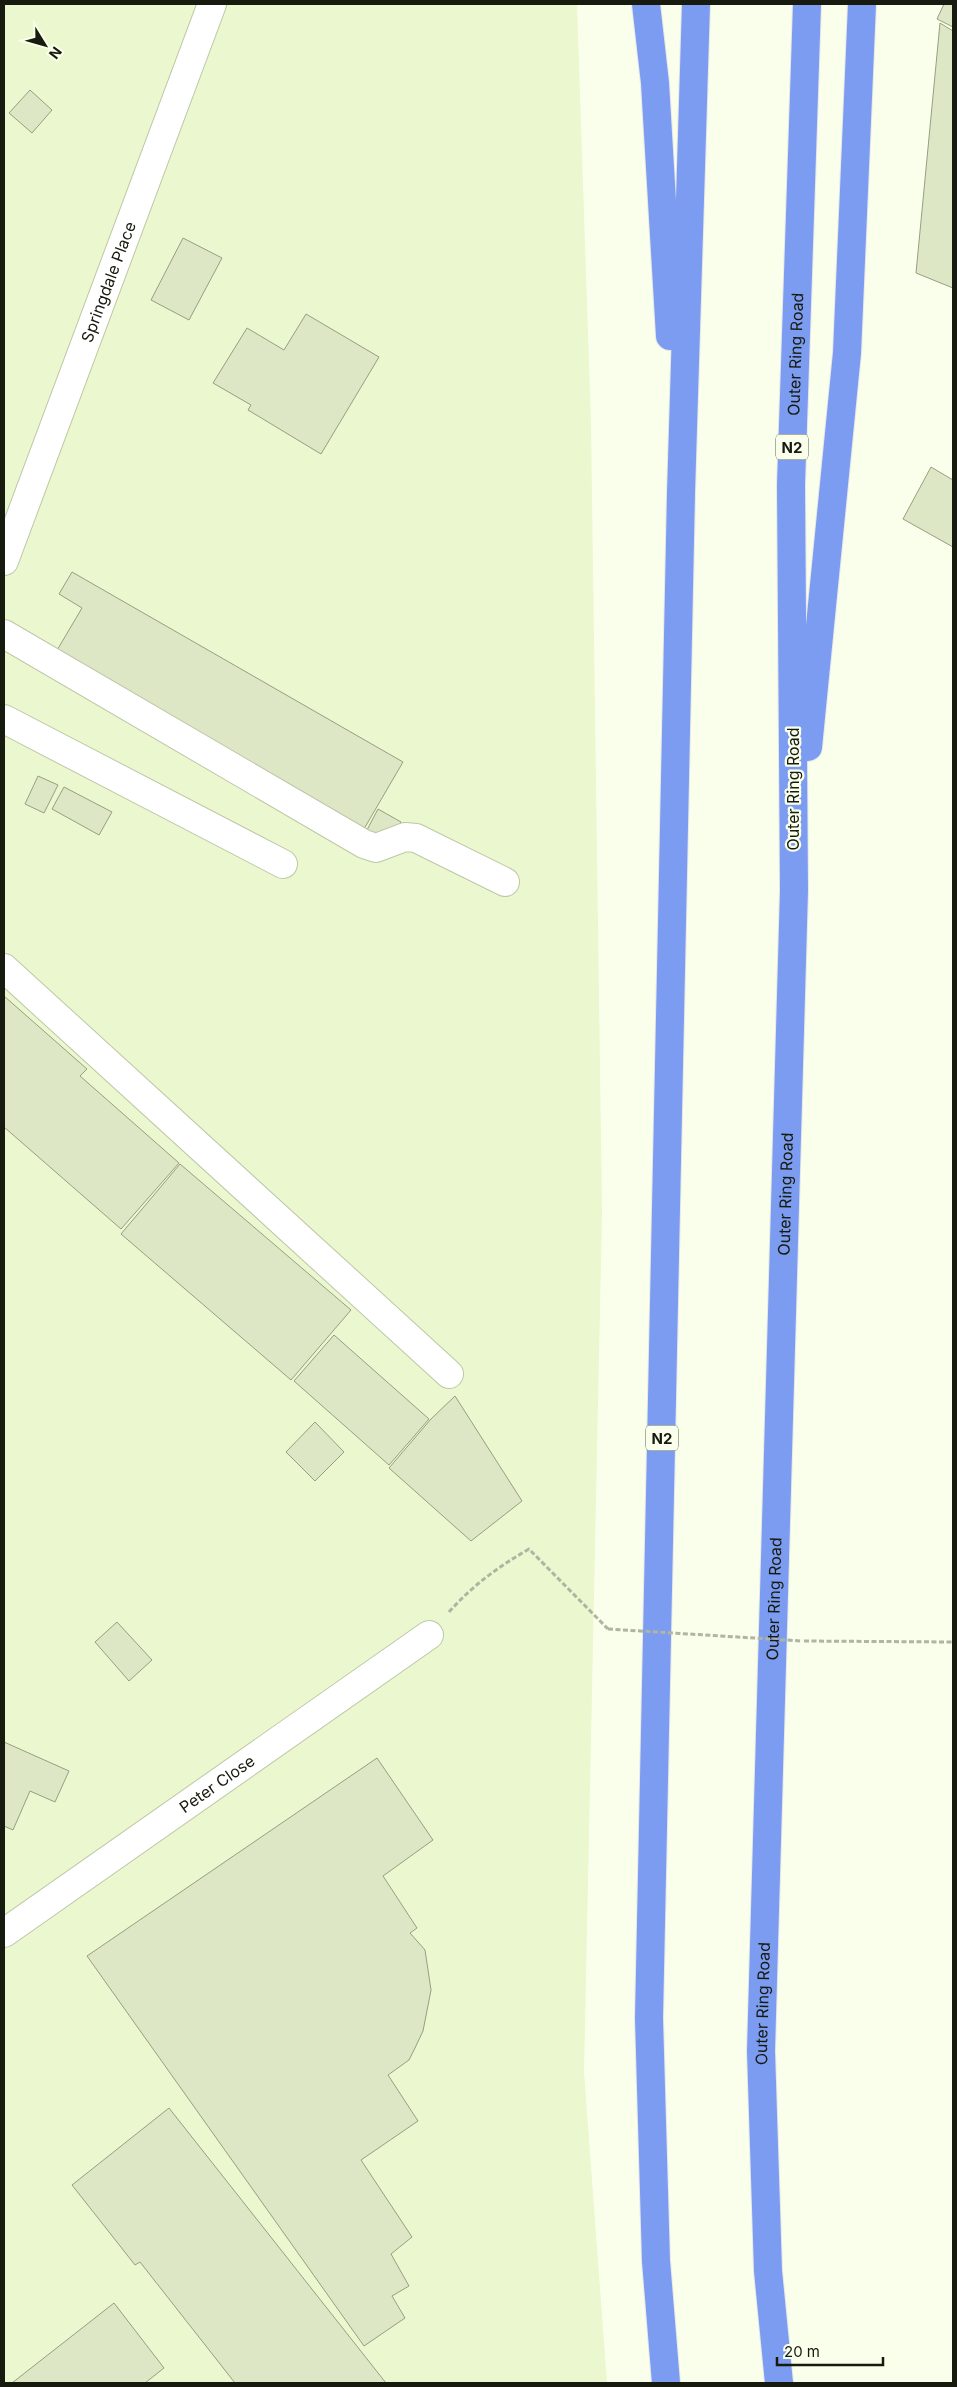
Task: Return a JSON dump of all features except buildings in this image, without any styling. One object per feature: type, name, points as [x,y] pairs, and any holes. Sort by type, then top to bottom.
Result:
[{"type":"highway","points":[[646,4],[654,83],[680,493]]},
{"type":"highway","points":[[654,83],[656,4]]},
{"type":"highway","name":"N2","points":[[666,2383],[656,2261],[649,2018],[680,493],[696,4]]},
{"type":"highway","name":"Outer Ring Road","points":[[779,2383],[768,2271],[762,2051],[794,890],[791,485],[807,4]]},
{"type":"highway","points":[[794,890],[848,353],[862,4]]},
{"type":"lane","name":"Springdale Place","points":[[4,561],[212,4]]},
{"type":"lane","points":[[4,634],[364,844],[376,848],[405,837],[416,838],[505,882]]},
{"type":"lane","points":[[4,719],[283,864]]},
{"type":"lane","points":[[4,968],[449,1374]]},
{"type":"lane","name":"Peter Close","points":[[4,1932],[429,1635]]},
{"type":"path","points":[[429,1635],[468,1590],[496,1568],[529,1549],[608,1629],[802,1641],[953,1642]]},
{"type":"shaded area","points":[[4,4],[577,4],[591,424],[602,1213],[584,2072],[607,2383],[4,2383]]}]
